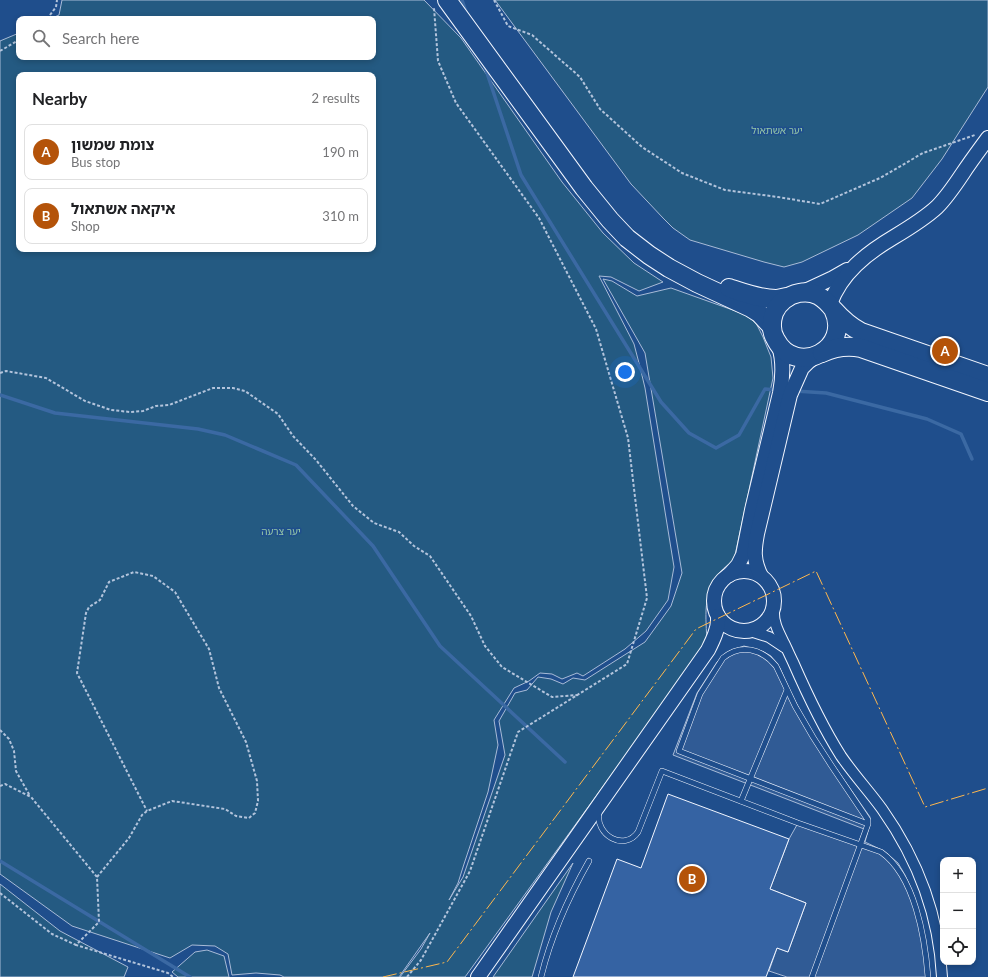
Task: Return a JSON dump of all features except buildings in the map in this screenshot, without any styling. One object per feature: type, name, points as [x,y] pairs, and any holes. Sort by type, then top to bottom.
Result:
[{"type":"highway","points":[[441,4],[584,188],[627,238],[669,268],[697,283],[751,308],[772,327]]},
{"type":"highway","points":[[584,188],[626,230],[657,254],[675,265],[718,285],[746,294],[765,298],[776,299],[796,295],[818,295],[832,306],[852,327],[865,334],[988,376]]},
{"type":"highway","points":[[796,295],[780,303],[773,317],[772,327],[774,337],[779,346],[787,353],[796,357],[806,358],[819,355],[831,349],[843,347],[861,348],[988,392]]},
{"type":"highway","points":[[819,355],[832,343],[836,334],[838,324],[832,306]]},
{"type":"street","points":[[796,295],[833,278],[859,262],[884,243],[917,223],[937,206],[951,191],[981,136]]},
{"type":"street","points":[[832,306],[836,290],[846,275],[859,262]]},
{"type":"street","points":[[761,576],[755,562],[755,546],[786,389],[783,362],[779,346]]},
{"type":"street","points":[[788,651],[773,640],[761,634],[728,627],[718,616],[714,603],[717,589],[722,581],[738,565],[743,555],[752,510],[786,389],[802,368],[819,355]]},
{"type":"street","points":[[729,575],[743,571],[752,572],[761,576],[768,582],[773,590],[773,618],[776,627],[816,711],[834,744],[851,770],[882,809],[899,835],[913,860],[924,885],[938,935],[942,960],[942,977]]},
{"type":"street","points":[[708,650],[719,641],[732,634],[755,629],[770,618],[774,609]]},
{"type":"street","points":[[478,977],[708,650],[716,631],[718,616]]},
{"type":"lane","points":[[812,977],[868,824],[868,820],[804,722],[776,666],[771,660],[759,652],[752,650],[733,651],[723,658],[700,694],[679,751],[868,824]]},
{"type":"lane","points":[[741,801],[787,690]]},
{"type":"lane","points":[[604,798],[598,816],[599,824],[607,835],[624,841],[635,836],[638,832],[662,771],[876,850],[890,859],[898,868],[904,880],[917,912],[927,962],[928,977]]},
{"type":"lane","points":[[541,977],[558,925],[572,893],[589,861]]},
{"type":"path","points":[[50,16],[56,6],[57,0]]},
{"type":"path","points":[[494,0],[508,26],[532,35],[580,77],[600,108],[642,147],[682,173],[725,190],[820,204],[880,178],[923,153],[981,136]]},
{"type":"path","points":[[407,977],[421,960],[470,871],[518,732],[627,664],[647,598],[628,438],[596,330],[540,218],[456,103],[438,61],[441,4]]},
{"type":"path","points":[[0,51],[16,42]]},
{"type":"path","points":[[0,373],[6,371],[46,378],[85,401],[111,410],[130,412],[143,411],[156,406],[169,405],[212,388],[232,388],[245,391],[278,414],[293,436],[316,460],[353,506],[374,522],[399,532],[414,546],[430,556],[471,616],[485,646],[502,667],[552,697],[578,694]]},
{"type":"path","points":[[97,877],[129,838],[142,815],[147,810],[172,801],[225,809],[236,816],[249,818],[254,813],[258,801],[257,781],[246,742],[219,688],[209,649],[175,592],[153,576],[134,572],[109,582],[100,600],[89,607],[86,613],[78,673],[147,810]]},
{"type":"path","points":[[0,730],[9,739],[14,751],[16,771],[31,796],[97,877],[100,922],[76,945]]},
{"type":"path","points":[[0,786],[5,784],[31,796]]},
{"type":"path","points":[[0,892],[52,934],[76,945],[168,973],[173,977]]},
{"type":"green space","name":"יער צרעה","points":[[62,0],[424,0],[461,38],[562,182],[603,233],[634,263],[663,282],[639,291],[611,277],[599,276],[634,344],[645,388],[674,567],[668,600],[646,631],[625,649],[583,676],[577,673],[562,679],[552,674],[540,673],[529,681],[514,688],[494,720],[498,745],[488,792],[458,883],[449,900],[463,877],[505,755],[499,721],[515,693],[527,690],[538,677],[551,679],[563,684],[573,678],[585,680],[645,642],[671,606],[682,573],[645,353],[603,279],[612,281],[637,296],[671,288],[744,314],[756,323],[763,337],[771,357],[773,378],[734,560],[722,570],[710,588],[706,606],[707,643],[465,977],[400,977],[421,949],[430,933],[399,977],[284,977],[280,975],[256,973],[232,975],[228,954],[215,946],[192,945],[170,958],[72,926],[0,874],[0,41],[16,34],[16,60],[376,60],[376,16],[57,16],[59,15]]},
{"type":"green space","name":"יער אשתאול","points":[[495,0],[988,0],[988,87],[942,159],[912,198],[858,235],[802,262],[784,267],[690,240],[673,228],[631,184]]},
{"type":"green space","points":[[573,863],[551,912],[532,977],[493,977]]},
{"type":"green space","points":[[0,884],[60,931],[128,967],[124,977],[0,977]]},
{"type":"green space","points":[[207,950],[224,956],[229,977],[178,977],[172,972],[195,952]]},
{"type":"shaded area","points":[[744,646],[762,651],[771,656],[780,668],[807,724],[870,817],[870,824],[865,842],[884,851],[898,863],[905,875],[919,912],[929,977],[787,977],[769,971],[777,948],[788,952],[806,903],[770,889],[789,839],[798,823],[858,844],[864,829],[673,755],[697,693],[717,662],[729,651]]},
{"type":"waterway","points":[[462,0],[466,12]]},
{"type":"waterway","points":[[484,64],[521,175],[661,402],[689,433],[716,448],[739,435],[765,389],[776,390]]},
{"type":"waterway","points":[[795,391],[826,393],[927,419],[961,434],[972,459]]},
{"type":"waterway","points":[[0,395],[55,413],[198,429],[225,435],[296,465],[373,546],[440,646],[565,762]]},
{"type":"waterway","points":[[0,861],[190,977]]},
{"type":"power","points":[[383,977],[447,962],[696,629],[816,571],[925,807],[988,788]]},
{"type":"place","name":"צומת שמשון","points":[[945,351]]},
{"type":"place","name":"איקאה אשתאול","points":[[692,879]]}]
